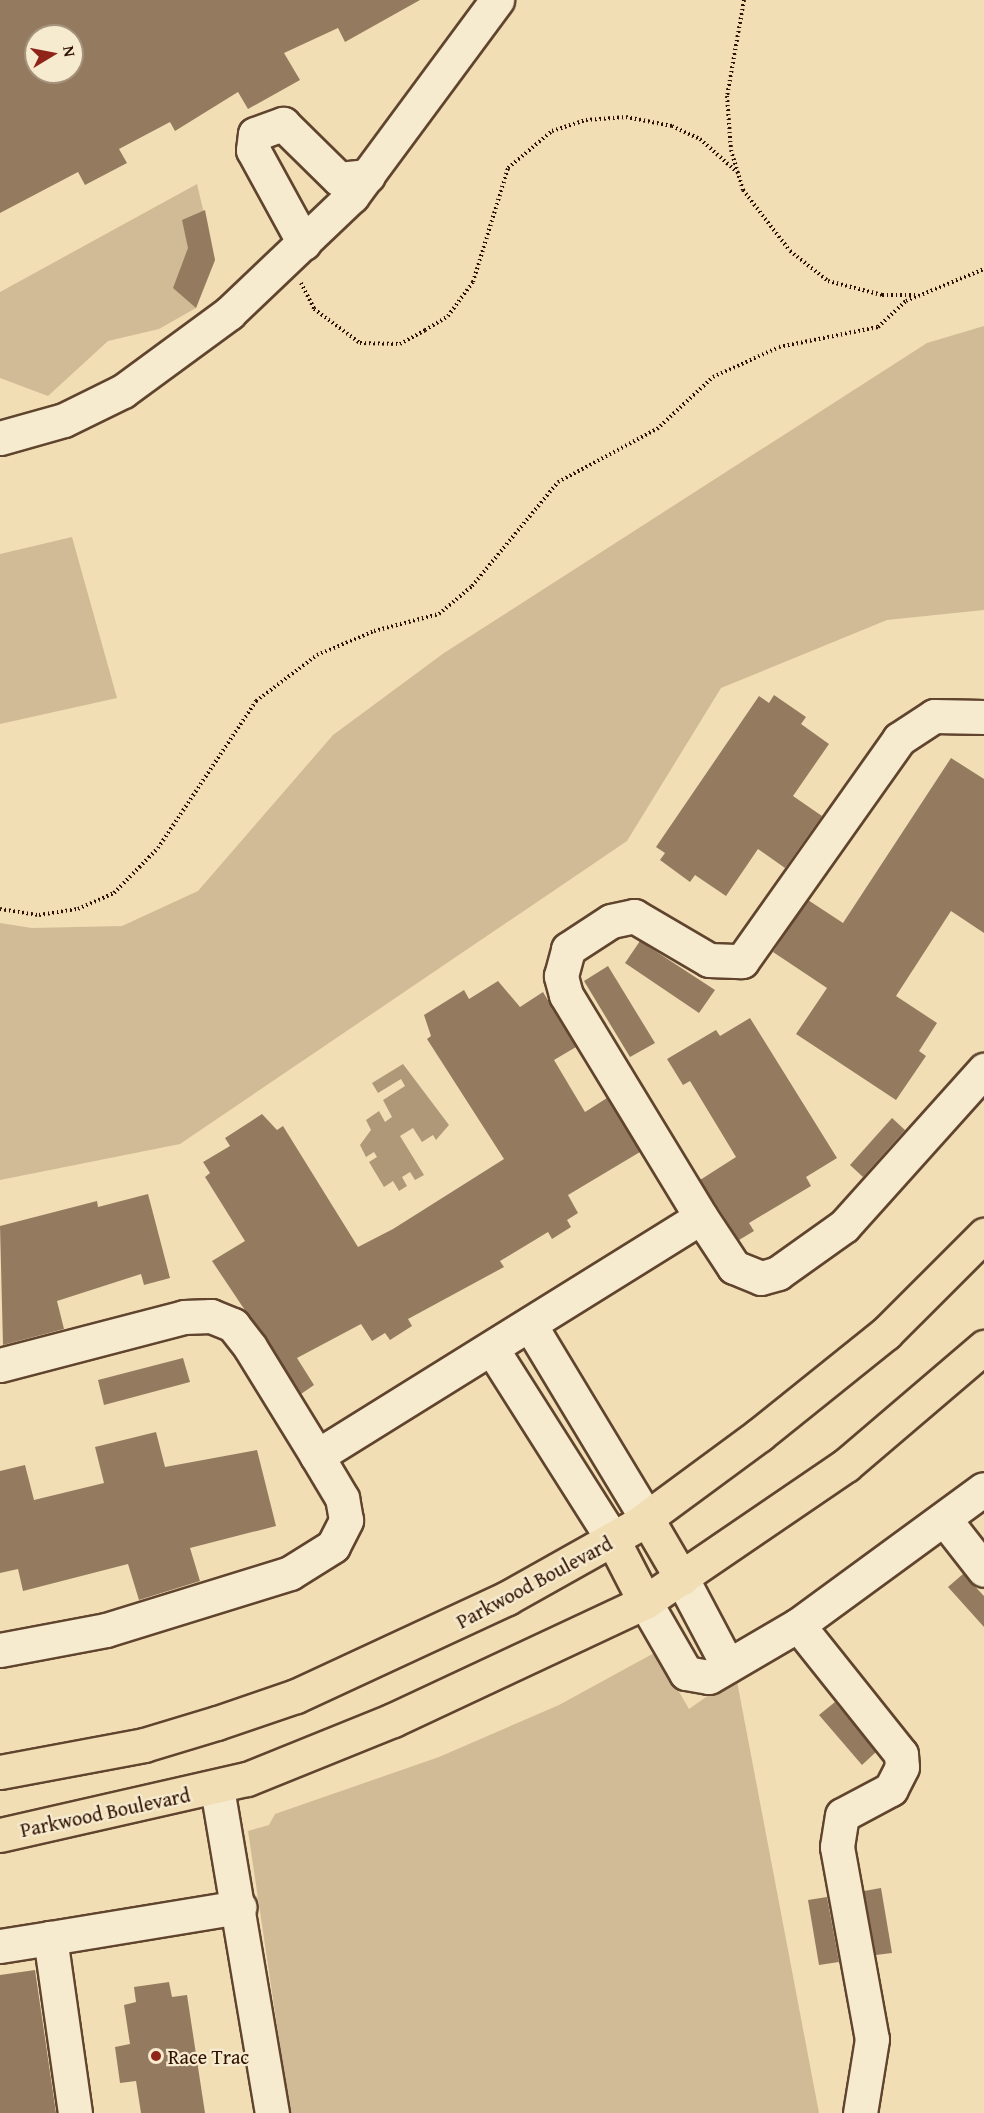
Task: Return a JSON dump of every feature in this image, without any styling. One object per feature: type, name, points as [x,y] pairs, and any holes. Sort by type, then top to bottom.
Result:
[{"type":"main road","name":"Parkwood Boulevard","points":[[0,1772],[144,1744],[296,1696],[442,1630],[613,1540],[647,1519],[886,1333],[984,1235]]},
{"type":"main road","name":"Parkwood Boulevard","points":[[0,1834],[217,1788],[393,1720],[645,1602],[682,1579],[846,1465],[984,1347]]},
{"type":"main road","points":[[647,1519],[682,1579]]},
{"type":"main road","points":[[613,1540],[645,1602]]},
{"type":"lane","points":[[0,438],[64,420],[123,391],[229,313],[296,251],[368,176],[497,0]]},
{"type":"lane","points":[[296,251],[253,150],[255,134],[283,124],[339,179],[368,176]]},
{"type":"lane","points":[[984,717],[934,716],[899,739],[742,961],[709,960],[634,916],[611,921],[568,949],[561,976],[566,995],[701,1217],[734,1267],[761,1278],[778,1273],[844,1226],[984,1070]]},
{"type":"lane","points":[[317,1456],[701,1217]]},
{"type":"lane","points":[[0,1365],[184,1317],[211,1316],[233,1325],[245,1340],[342,1498],[346,1520],[333,1546],[291,1573],[106,1630],[0,1650]]},
{"type":"lane","points":[[530,1325],[647,1519]]},
{"type":"lane","points":[[492,1348],[613,1540]]},
{"type":"lane","points":[[645,1602],[692,1678],[709,1677],[798,1625],[945,1520],[984,1489]]},
{"type":"lane","points":[[945,1520],[984,1570]]},
{"type":"lane","points":[[682,1579],[728,1666]]},
{"type":"lane","points":[[798,1625],[901,1754],[902,1767],[891,1789],[842,1815],[837,1847],[872,2039],[860,2113]]},
{"type":"lane","points":[[217,1788],[239,1907],[272,2113]]},
{"type":"lane","points":[[0,1946],[239,1907]]},
{"type":"lane","points":[[50,1938],[75,2113]]},
{"type":"path","points":[[744,0],[727,96],[738,173],[743,190],[790,251],[828,281],[882,295],[920,295]]},
{"type":"path","points":[[296,251],[314,309],[343,333],[360,343],[400,344],[448,316],[473,282],[508,168],[552,131],[586,120],[626,117],[672,126],[700,139],[738,173]]},
{"type":"path","points":[[0,909],[39,915],[78,909],[114,893],[158,848],[256,701],[317,655],[374,631],[440,614],[472,586],[558,482],[657,429],[713,376],[779,347],[878,327],[920,295],[984,269]]},
{"type":"shaded area","points":[[197,184],[215,260],[196,308],[159,329],[108,341],[48,396],[0,378],[0,292]]},
{"type":"shaded area","points":[[984,326],[984,610],[887,620],[721,688],[627,841],[180,1144],[0,1180],[0,923],[32,928],[122,926],[198,891],[333,735],[444,653],[927,343]]},
{"type":"shaded area","points":[[72,537],[117,698],[0,724],[0,554]]},
{"type":"shaded area","points":[[403,1064],[449,1125],[436,1140],[433,1135],[422,1142],[413,1128],[400,1136],[424,1175],[415,1180],[410,1172],[402,1177],[407,1186],[399,1191],[393,1181],[384,1187],[369,1162],[377,1157],[374,1152],[366,1157],[360,1145],[371,1130],[366,1120],[379,1111],[385,1122],[392,1117],[383,1100],[405,1086],[401,1079],[378,1093],[372,1083]]},
{"type":"shaded area","points":[[656,1652],[689,1709],[736,1676],[819,2113],[290,2113],[248,1831],[269,1825],[275,1814],[439,1757],[559,1705]]},
{"type":"building","points":[[0,0],[420,0],[345,42],[338,28],[284,53],[300,80],[248,109],[238,92],[175,131],[170,122],[119,149],[127,163],[85,185],[78,172],[0,213]]},
{"type":"building","points":[[205,210],[215,260],[196,308],[173,288],[188,248],[182,220]]},
{"type":"building","points":[[774,695],[806,717],[801,724],[829,744],[793,796],[822,816],[785,868],[758,849],[726,896],[695,875],[690,882],[660,860],[665,853],[656,847],[759,696],[769,703]]},
{"type":"building","points":[[951,758],[984,779],[984,933],[951,911],[896,996],[937,1023],[919,1051],[926,1056],[896,1100],[796,1034],[827,988],[773,952],[808,900],[843,923]]},
{"type":"building","points":[[640,941],[715,990],[699,1013],[625,963]]},
{"type":"building","points":[[608,966],[655,1043],[630,1057],[584,981]]},
{"type":"building","points":[[498,981],[520,1007],[543,992],[576,1047],[554,1060],[585,1112],[607,1098],[640,1152],[568,1195],[578,1213],[567,1220],[571,1227],[552,1239],[548,1232],[500,1261],[504,1267],[408,1319],[412,1326],[390,1340],[385,1333],[372,1341],[361,1324],[297,1358],[314,1385],[301,1394],[212,1261],[245,1241],[205,1177],[210,1173],[203,1162],[230,1146],[225,1138],[262,1114],[277,1130],[283,1126],[358,1247],[393,1229],[504,1159],[427,1039],[431,1036],[424,1015],[464,990],[469,999]]},
{"type":"building","points":[[750,1018],[837,1158],[806,1177],[811,1186],[749,1223],[754,1231],[739,1240],[700,1180],[736,1157],[690,1081],[683,1085],[667,1059],[716,1030],[720,1036]]},
{"type":"building","points":[[892,1118],[905,1130],[863,1177],[850,1165]]},
{"type":"building","points":[[148,1194],[170,1278],[144,1285],[141,1274],[57,1301],[64,1329],[3,1345],[0,1226],[97,1201],[98,1207]]},
{"type":"building","points":[[183,1358],[190,1382],[104,1405],[98,1380]]},
{"type":"building","points":[[156,1432],[165,1467],[257,1450],[276,1526],[190,1548],[200,1581],[139,1600],[128,1564],[23,1591],[18,1569],[0,1573],[0,1471],[25,1465],[34,1500],[104,1483],[95,1447]]},
{"type":"building","points":[[963,1574],[984,1596],[984,1627],[948,1587]]},
{"type":"building","points":[[835,1702],[876,1752],[862,1765],[819,1715]]},
{"type":"building","points":[[881,1888],[892,1953],[876,1955],[864,1891]]},
{"type":"building","points":[[827,1897],[839,1962],[819,1965],[808,1900]]},
{"type":"building","points":[[35,1970],[56,2113],[0,2113],[0,1975]]},
{"type":"building","name":"Race Trac","points":[[169,1982],[172,1997],[187,1995],[205,2113],[141,2113],[136,2081],[120,2083],[115,2047],[130,2044],[124,2005],[136,2002],[134,1987]]},
{"type":"place","name":"Race Trac","points":[[156,2056]]}]
